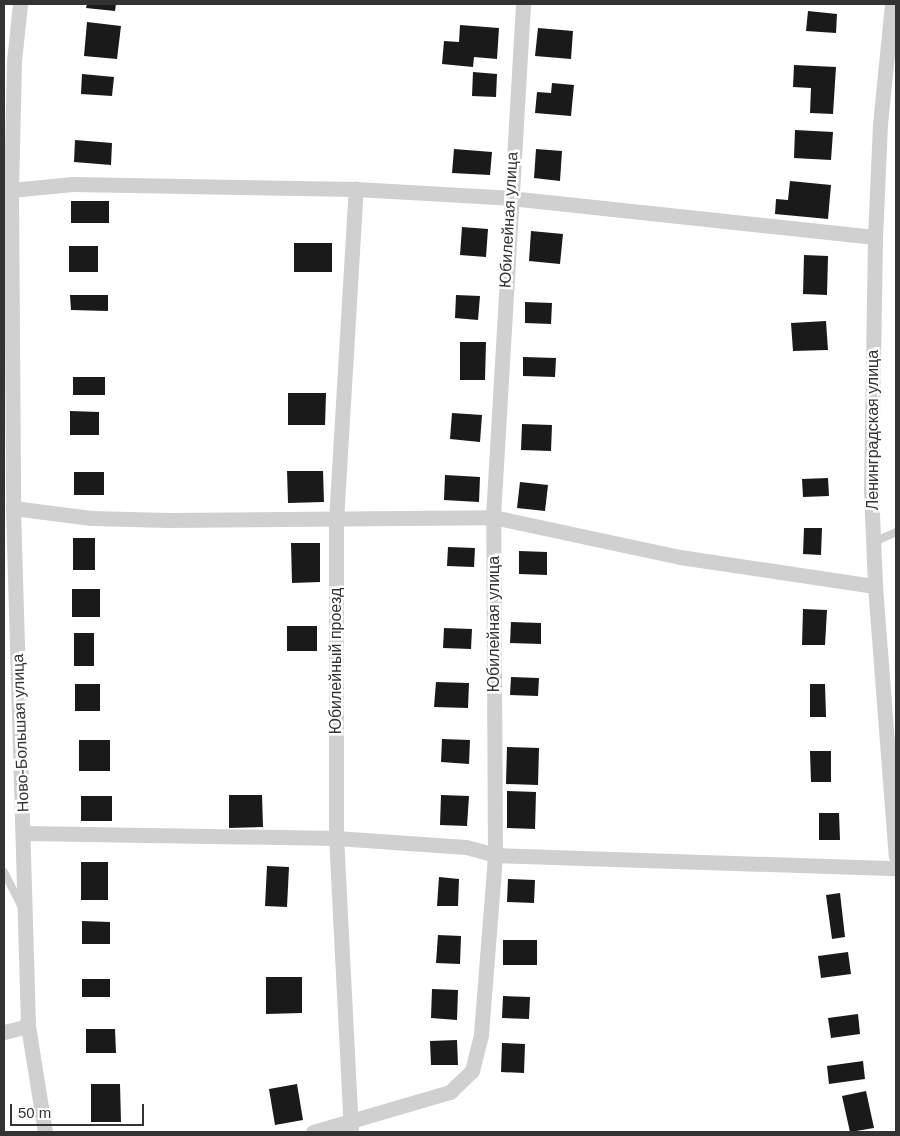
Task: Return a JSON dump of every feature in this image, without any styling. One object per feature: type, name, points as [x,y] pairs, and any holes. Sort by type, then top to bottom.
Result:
[{"type":"street","name":"Ново-Большая улица","points":[[20,4],[14,62],[10,190],[8,294],[13,508],[9,538],[24,834],[28,1026],[45,1132]]},
{"type":"street","name":"Юбилейная улица","points":[[313,1132],[350,1127],[450,1092],[472,1071],[481,1034],[495,856],[493,517],[522,4]]},
{"type":"street","name":"Ленинградская улица","points":[[892,4],[880,124],[875,237],[871,490],[875,586],[896,856]]},
{"type":"street","points":[[10,190],[73,184],[356,189],[510,198],[875,237]]},
{"type":"street","name":"Юбилейный проезд","points":[[350,1127],[336,838],[336,521],[356,189]]},
{"type":"street","points":[[13,508],[91,518],[336,521],[493,517],[680,557],[875,586]]},
{"type":"street","points":[[24,834],[336,838],[466,847],[495,856],[896,868]]},
{"type":"street","points":[[4,1032],[28,1026]]},
{"type":"lane","points":[[874,542],[896,532]]},
{"type":"lane","points":[[4,872],[26,918]]},
{"type":"building","points":[[87,4],[116,4],[115,11],[86,8]]},
{"type":"building","points":[[808,11],[837,14],[836,33],[806,31]]},
{"type":"building","points":[[87,22],[121,26],[117,59],[84,56]]},
{"type":"building","points":[[460,25],[499,28],[497,59],[474,57],[473,67],[442,64],[444,41],[459,42]]},
{"type":"building","points":[[538,28],[573,31],[571,59],[535,56]]},
{"type":"building","points":[[794,65],[836,67],[833,114],[810,113],[811,88],[793,87]]},
{"type":"building","points":[[473,72],[497,74],[496,97],[472,96]]},
{"type":"building","points":[[82,74],[114,77],[112,96],[81,94]]},
{"type":"building","points":[[552,83],[574,85],[571,116],[535,113],[537,92],[551,93]]},
{"type":"building","points":[[795,130],[833,132],[831,160],[794,158]]},
{"type":"building","points":[[75,140],[112,143],[111,165],[74,162]]},
{"type":"building","points":[[454,149],[492,152],[490,175],[452,173]]},
{"type":"building","points":[[536,149],[562,151],[560,181],[534,178]]},
{"type":"building","points":[[790,181],[831,185],[828,219],[775,214],[776,199],[788,200]]},
{"type":"building","points":[[71,201],[109,201],[109,223],[71,223]]},
{"type":"building","points":[[462,227],[488,229],[486,257],[460,255]]},
{"type":"building","points":[[531,231],[563,234],[560,264],[529,261]]},
{"type":"building","points":[[294,243],[332,243],[332,272],[294,272]]},
{"type":"building","points":[[69,246],[98,246],[98,272],[69,272]]},
{"type":"building","points":[[804,255],[828,256],[827,295],[803,294]]},
{"type":"building","points":[[70,295],[108,295],[108,311],[71,310]]},
{"type":"building","points":[[456,295],[480,296],[478,320],[455,318]]},
{"type":"building","points":[[525,302],[552,303],[551,324],[525,323]]},
{"type":"building","points":[[826,321],[828,350],[793,351],[791,323]]},
{"type":"building","points":[[460,342],[486,342],[485,380],[460,380]]},
{"type":"building","points":[[523,357],[556,358],[555,377],[523,376]]},
{"type":"building","points":[[73,377],[105,377],[105,395],[73,395]]},
{"type":"building","points":[[288,393],[326,393],[325,425],[288,425]]},
{"type":"building","points":[[70,411],[99,412],[99,435],[70,435]]},
{"type":"building","points":[[452,413],[482,415],[480,442],[450,439]]},
{"type":"building","points":[[522,424],[552,425],[551,451],[521,450]]},
{"type":"building","points":[[287,471],[323,471],[324,502],[288,503]]},
{"type":"building","points":[[74,472],[104,472],[104,495],[74,495]]},
{"type":"building","points":[[445,475],[480,477],[479,502],[444,500]]},
{"type":"building","points":[[828,478],[829,496],[803,497],[802,479]]},
{"type":"building","points":[[520,482],[548,485],[545,511],[517,508]]},
{"type":"building","points":[[804,528],[822,528],[821,555],[803,554]]},
{"type":"building","points":[[73,538],[95,538],[95,570],[73,570]]},
{"type":"building","points":[[291,543],[320,543],[320,582],[292,583]]},
{"type":"building","points":[[448,547],[475,548],[474,567],[447,566]]},
{"type":"building","points":[[519,551],[547,552],[547,575],[519,574]]},
{"type":"building","points":[[72,589],[100,589],[100,617],[72,617]]},
{"type":"building","points":[[803,609],[827,610],[825,645],[802,645]]},
{"type":"building","points":[[511,622],[541,623],[541,644],[510,643]]},
{"type":"building","points":[[287,626],[317,626],[317,651],[287,651]]},
{"type":"building","points":[[444,628],[472,629],[471,649],[443,648]]},
{"type":"building","points":[[74,633],[94,633],[94,666],[74,666]]},
{"type":"building","points":[[511,677],[539,678],[538,696],[510,695]]},
{"type":"building","points":[[436,682],[469,683],[468,708],[434,707]]},
{"type":"building","points":[[75,684],[100,684],[100,711],[75,711]]},
{"type":"building","points":[[810,684],[825,684],[826,717],[810,717]]},
{"type":"building","points":[[442,739],[470,740],[469,764],[441,762]]},
{"type":"building","points":[[79,740],[110,740],[110,771],[79,771]]},
{"type":"building","points":[[507,747],[539,748],[538,785],[506,784]]},
{"type":"building","points":[[810,751],[831,751],[831,782],[811,782]]},
{"type":"building","points":[[507,791],[536,792],[535,829],[507,828]]},
{"type":"building","points":[[229,795],[262,795],[263,827],[229,828]]},
{"type":"building","points":[[441,795],[469,796],[467,826],[440,825]]},
{"type":"building","points":[[81,796],[112,796],[112,821],[81,821]]},
{"type":"building","points":[[819,813],[839,813],[840,840],[819,840]]},
{"type":"building","points":[[81,862],[108,862],[108,900],[81,900]]},
{"type":"building","points":[[267,866],[289,867],[287,907],[265,906]]},
{"type":"building","points":[[439,877],[459,879],[458,906],[437,906]]},
{"type":"building","points":[[508,879],[535,880],[534,903],[507,902]]},
{"type":"building","points":[[840,893],[845,937],[832,939],[826,895]]},
{"type":"building","points":[[82,921],[110,922],[110,944],[82,944]]},
{"type":"building","points":[[438,935],[461,936],[460,964],[436,963]]},
{"type":"building","points":[[503,940],[537,940],[537,965],[503,965]]},
{"type":"building","points":[[848,952],[851,974],[821,978],[818,956]]},
{"type":"building","points":[[266,977],[302,977],[302,1013],[266,1014]]},
{"type":"building","points":[[82,979],[110,979],[110,997],[82,997]]},
{"type":"building","points":[[432,989],[458,990],[457,1020],[431,1018]]},
{"type":"building","points":[[503,996],[530,997],[529,1019],[502,1018]]},
{"type":"building","points":[[858,1014],[860,1034],[831,1038],[828,1018]]},
{"type":"building","points":[[86,1029],[115,1029],[116,1053],[86,1053]]},
{"type":"building","points":[[457,1040],[458,1065],[431,1065],[430,1041]]},
{"type":"building","points":[[502,1043],[525,1044],[524,1073],[501,1072]]},
{"type":"building","points":[[863,1061],[865,1079],[829,1084],[827,1066]]},
{"type":"building","points":[[91,1084],[120,1084],[121,1122],[91,1122]]},
{"type":"building","points":[[297,1084],[303,1120],[275,1125],[269,1089]]},
{"type":"building","points":[[866,1091],[874,1128],[850,1132],[842,1096]]}]
